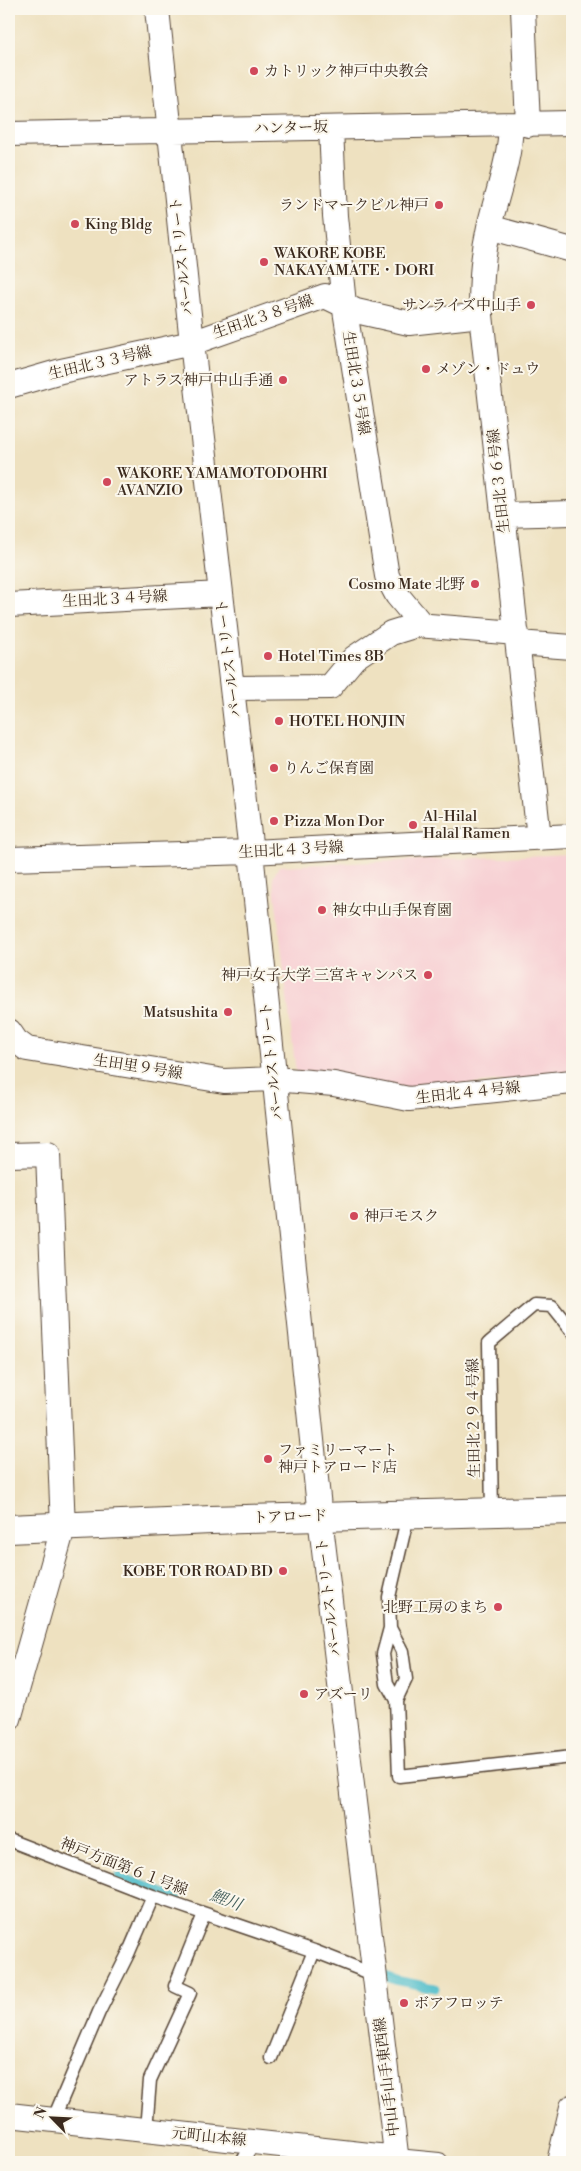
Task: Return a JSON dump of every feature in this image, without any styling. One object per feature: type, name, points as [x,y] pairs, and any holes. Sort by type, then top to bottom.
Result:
[{"type":"street","name":"パールストリート","points":[[157,9],[192,343],[233,688],[320,1517],[376,1984]]},
{"type":"street","name":"生田北３６号線","points":[[523,9],[520,125],[510,147],[489,227],[480,272],[481,315],[540,838]]},
{"type":"street","name":"ハンター坂","points":[[9,134],[572,123]]},
{"type":"street","name":"生田北３５号線","points":[[331,128],[335,216],[344,304],[387,576],[397,595],[422,625]]},
{"type":"street","points":[[489,227],[572,250]]},
{"type":"street","name":"生田北３８号線","points":[[192,343],[325,296],[356,311],[409,323],[481,315]]},
{"type":"street","name":"生田北３３号線","points":[[9,386],[61,371],[192,343]]},
{"type":"street","points":[[503,515],[572,513]]},
{"type":"street","name":"生田北３４号線","points":[[9,606],[222,594]]},
{"type":"street","points":[[233,688],[330,687],[354,658],[391,633],[417,625],[572,647]]},
{"type":"street","name":"生田北４３号線","points":[[9,859],[250,852],[572,836]]},
{"type":"street","name":"生田里９号線","points":[[9,1031],[16,1041],[28,1048],[224,1081],[274,1079]]},
{"type":"street","name":"生田北４４号線","points":[[274,1079],[334,1084],[410,1099],[572,1082]]},
{"type":"street","points":[[9,1155],[48,1154],[63,1528],[9,1719]]},
{"type":"street","name":"トアロード","points":[[9,1529],[211,1520],[572,1510]]},
{"type":"street","name":"中山手山手東西線","points":[[376,1984],[397,2160]]},
{"type":"street","points":[[559,2162],[572,2107]]},
{"type":"street","name":"元町山本線","points":[[9,2115],[397,2160],[439,2162]]},
{"type":"lane","name":"生田北２９４号線","points":[[492,1512],[489,1343],[534,1305],[552,1306],[572,1330]]},
{"type":"lane","points":[[408,1515],[389,1597],[390,1628],[383,1654],[387,1684],[396,1700],[399,1776],[572,1757]]},
{"type":"lane","points":[[390,1628],[402,1651],[406,1679],[396,1700]]},
{"type":"lane","name":"神戸方面第６１号線","points":[[9,1840],[153,1896],[314,1951],[376,1984]]},
{"type":"lane","points":[[53,2120],[99,2012],[128,1954],[153,1896]]},
{"type":"lane","points":[[146,2130],[150,2080],[190,1992],[175,1986],[204,1914]]},
{"type":"lane","points":[[272,2058],[314,1951]]},
{"type":"lane","points":[[242,2162],[254,2142]]},
{"type":"shaded area","name":"神戸女子大学 三宮キャンパス","points":[[572,854],[572,1074],[412,1090],[296,1073],[273,877],[279,866]]},
{"type":"waterway","name":"鯉川","points":[[119,1876],[177,1898]]},
{"type":"waterway","name":"鯉川","points":[[377,1973],[395,1980],[435,1988]]},
{"type":"place","name":"カトリック神戸中央教会","points":[[254,71]]},
{"type":"place","name":"ランドマークビル神戸","points":[[439,205]]},
{"type":"place","name":"King Bldg","points":[[75,224]]},
{"type":"place","name":"WAKORE KOBE NAKAYAMATE・DORI","points":[[264,262]]},
{"type":"place","name":"サンライズ中山手","points":[[531,305]]},
{"type":"place","name":"メゾン・ドュウ","points":[[426,369]]},
{"type":"place","name":"アトラス神戸中山手通","points":[[283,380]]},
{"type":"place","name":"WAKORE YAMAMOTODOHRI AVANZIO","points":[[107,482]]},
{"type":"place","name":"Cosmo Mate 北野","points":[[475,584]]},
{"type":"place","name":"Hotel Times 8B","points":[[268,656]]},
{"type":"place","name":"HOTEL HONJIN","points":[[279,721]]},
{"type":"place","name":"りんご保育園","points":[[274,768]]},
{"type":"place","name":"Pizza Mon Dor","points":[[274,821]]},
{"type":"place","name":"Al-Hilal Halal Ramen","points":[[413,825]]},
{"type":"place","name":"神女中山手保育園","points":[[322,910]]},
{"type":"place","name":"神戸女子大学 三宮キャンパス","points":[[428,975]]},
{"type":"place","name":"Matsushita","points":[[228,1012]]},
{"type":"place","name":"神戸モスク","points":[[354,1216]]},
{"type":"place","name":"ファミリーマート 神戸トアロード店","points":[[268,1459]]},
{"type":"place","name":"KOBE TOR ROAD BD","points":[[283,1571]]},
{"type":"place","name":"北野工房のまち","points":[[498,1607]]},
{"type":"place","name":"アズーリ","points":[[304,1694]]},
{"type":"place","name":"ボアフロッテ","points":[[404,2003]]}]
